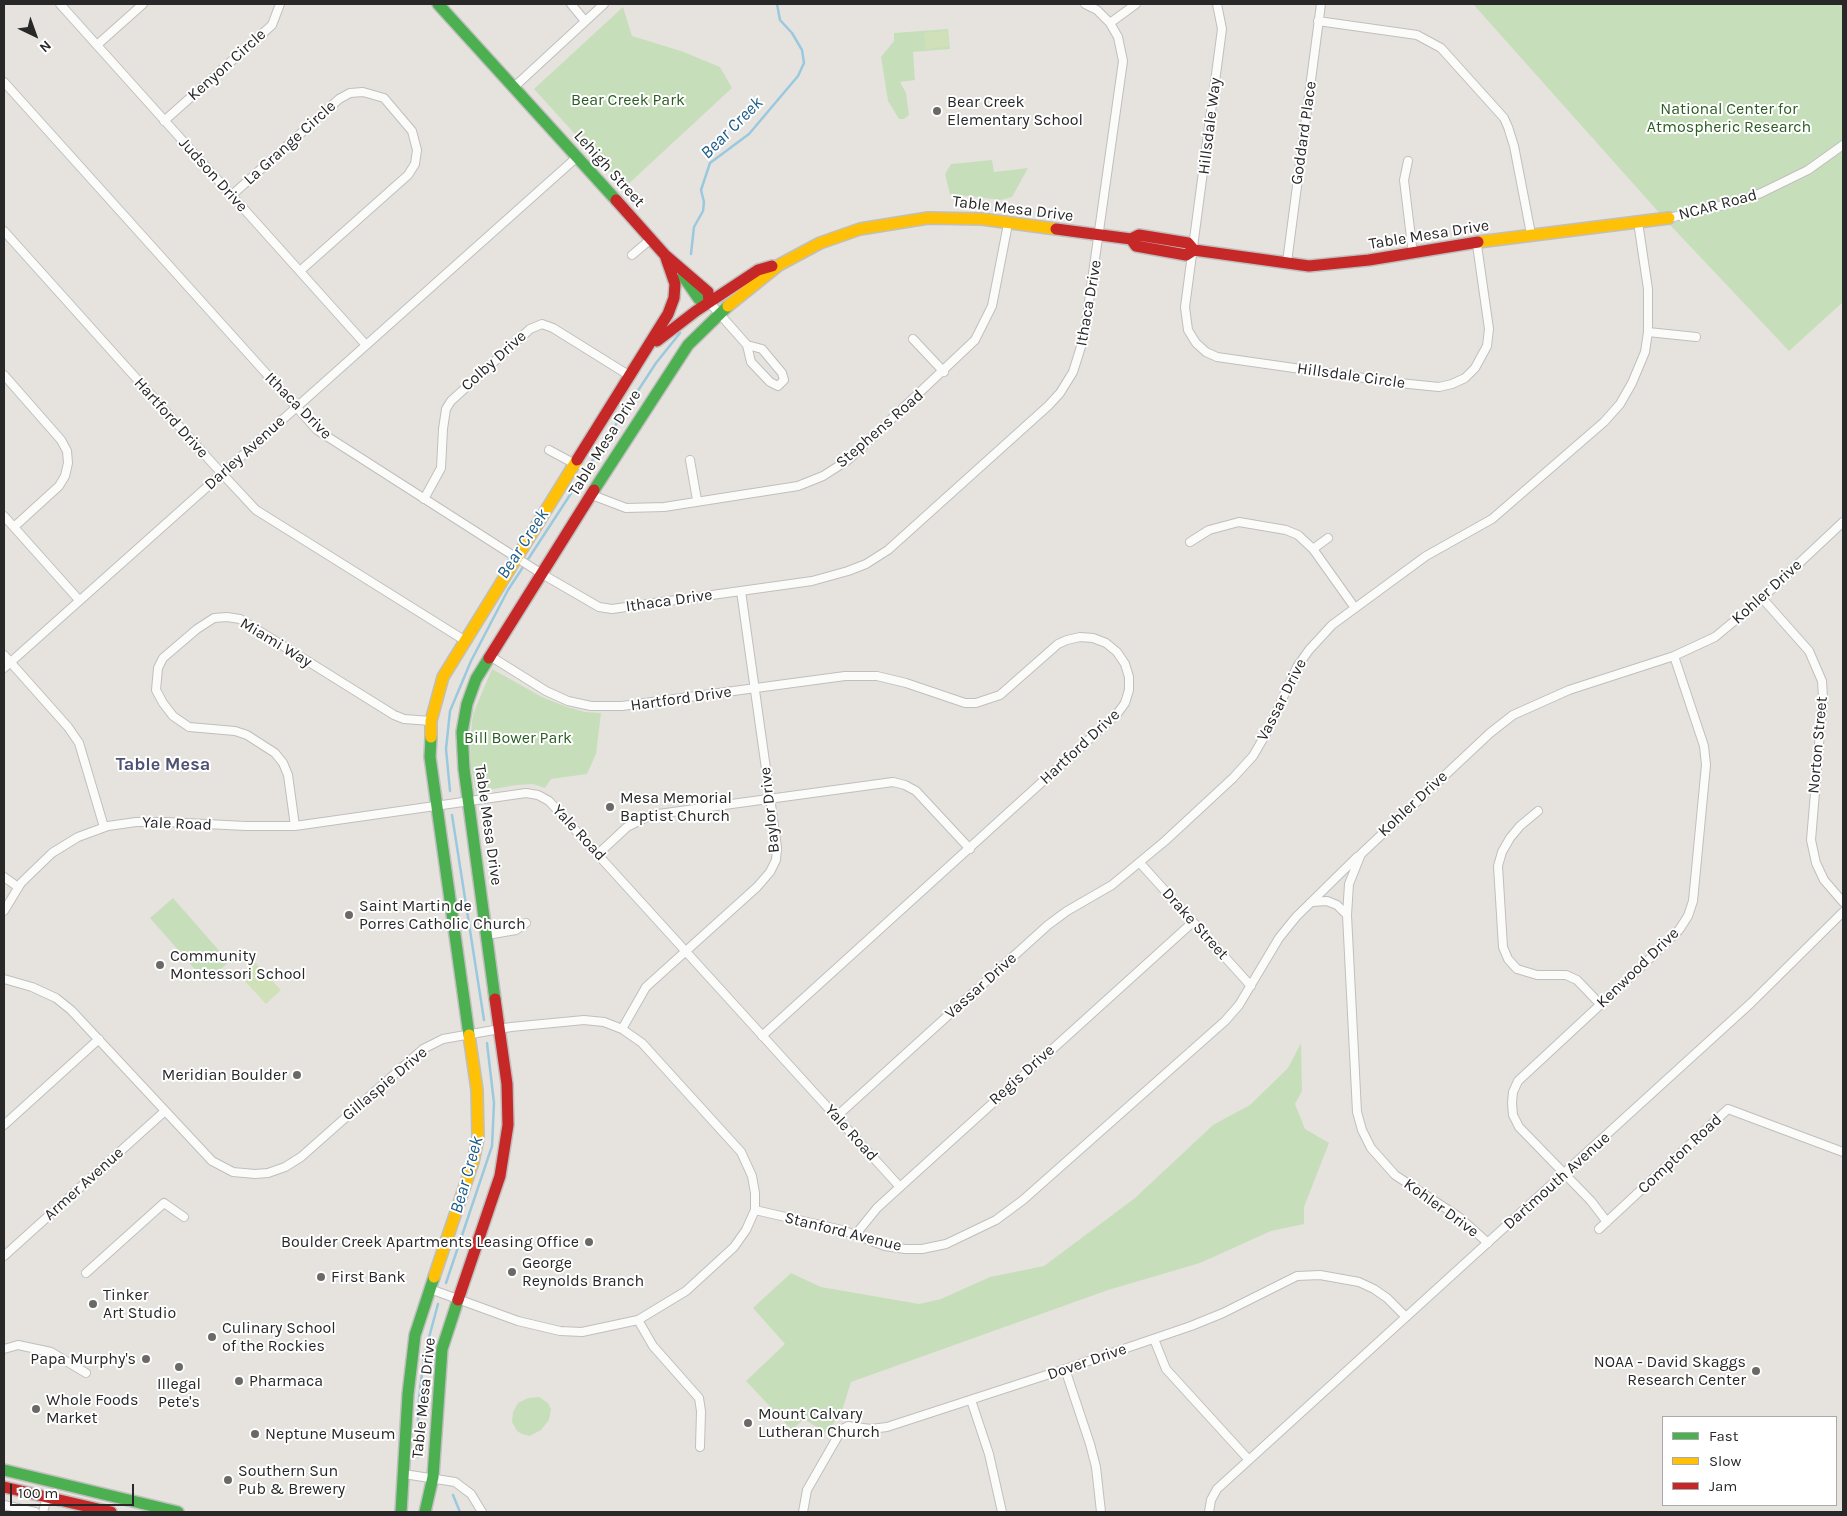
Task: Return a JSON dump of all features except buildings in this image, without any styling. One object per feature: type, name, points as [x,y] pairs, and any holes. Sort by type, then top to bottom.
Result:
[{"type":"main road","name":"Lehigh Street","points":[[438,4],[676,267],[708,292],[709,302]]},
{"type":"main road","name":"Table Mesa Drive","points":[[644,354],[662,336],[758,270],[779,264],[830,239],[886,224],[942,217],[982,219],[1100,236],[1131,239],[1139,235],[1188,243],[1194,250],[1309,266],[1477,245],[1531,234],[1669,218]]},
{"type":"main road","name":"Table Mesa Drive","points":[[402,1512],[410,1361],[415,1335],[473,1162],[478,1138],[477,1090],[430,757],[431,722],[443,677],[464,640],[520,559],[575,464],[665,320],[674,298],[675,284],[665,255]]},
{"type":"main road","name":"Table Mesa Drive","points":[[425,1512],[432,1477],[442,1349],[494,1196],[505,1155],[509,1105],[468,802],[462,732],[467,704],[476,679],[538,571],[592,495],[667,374],[688,345],[719,313],[779,264]]},
{"type":"main road","points":[[4,1470],[178,1512]]},
{"type":"main road","points":[[4,1487],[111,1512]]},
{"type":"street","name":"Judson Drive","points":[[60,4],[366,345]]},
{"type":"street","points":[[97,46],[143,4]]},
{"type":"street","name":"Kenyon Circle","points":[[164,121],[272,25],[280,4]]},
{"type":"street","points":[[570,4],[586,21]]},
{"type":"street","points":[[513,88],[604,4]]},
{"type":"street","name":"Ithaca Drive","points":[[4,82],[317,430],[333,442],[538,571],[599,607],[612,609],[812,581],[866,564],[888,550],[1048,406],[1068,379],[1080,355],[1100,236],[1123,61],[1118,37],[1110,23],[1098,10],[1086,4]]},
{"type":"street","points":[[1110,23],[1136,4]]},
{"type":"street","name":"Hillsdale Way","points":[[1194,250],[1222,29],[1217,4]]},
{"type":"street","name":"Goddard Place","points":[[1286,262],[1321,4]]},
{"type":"street","points":[[1318,21],[1416,35],[1440,48],[1504,118],[1514,146],[1531,234]]},
{"type":"street","name":"La Grange Circle","points":[[232,195],[339,99],[350,93],[363,92],[384,98],[412,131],[417,150],[416,164],[408,175],[300,271]]},
{"type":"street","name":"NCAR Road","points":[[1669,218],[1738,202],[1761,193],[1800,174],[1843,145]]},
{"type":"street","name":"Darley Avenue","points":[[7,665],[576,158]]},
{"type":"street","points":[[1408,161],[1404,180],[1413,254]]},
{"type":"street","name":"Vassar Drive","points":[[836,1116],[1048,925],[1067,911],[1112,885],[1140,863],[1233,778],[1253,756],[1267,732],[1297,667],[1309,650],[1332,625],[1426,556],[1492,519],[1604,422],[1620,404],[1632,384],[1645,352],[1648,332],[1648,289],[1638,222]]},
{"type":"street","name":"Stephens Road","points":[[592,495],[626,508],[664,507],[697,500],[798,486],[823,476],[848,460],[944,372],[975,340],[992,306],[1008,224]]},
{"type":"street","name":"Hartford Drive","points":[[4,230],[221,474],[261,513],[464,640]]},
{"type":"street","points":[[632,256],[651,239]]},
{"type":"street","name":"Hillsdale Circle","points":[[1194,250],[1185,317],[1188,330],[1196,343],[1206,352],[1217,357],[1439,387],[1465,378],[1476,368],[1487,346],[1489,330],[1477,245]]},
{"type":"street","name":"Lehigh Street","points":[[709,302],[747,345]]},
{"type":"street","name":"Colby Drive","points":[[424,499],[441,468],[446,409],[451,401],[530,329],[542,324],[553,328],[630,376]]},
{"type":"street","points":[[1648,332],[1696,337]]},
{"type":"street","points":[[913,339],[944,372]]},
{"type":"street","points":[[747,345],[762,350],[782,373],[784,380],[778,386],[770,382],[751,362],[747,345]]},
{"type":"street","points":[[4,375],[61,440],[67,451],[68,463],[65,476],[59,486],[14,527]]},
{"type":"street","name":"Table Mesa Drive","points":[[549,450],[575,464]]},
{"type":"street","points":[[690,460],[697,500]]},
{"type":"street","points":[[4,516],[79,600]]},
{"type":"street","points":[[1190,542],[1209,530],[1239,522],[1286,530],[1298,535],[1313,549],[1355,608]]},
{"type":"street","name":"Kohler Drive","points":[[1488,1242],[1459,1217],[1395,1175],[1371,1148],[1362,1130],[1357,1112],[1347,915],[1349,884],[1361,854],[1490,732],[1513,715],[1569,690],[1674,656],[1715,637],[1762,598],[1843,522]]},
{"type":"street","points":[[1313,549],[1328,538]]},
{"type":"street","name":"Baylor Drive","points":[[622,1028],[646,987],[757,887],[770,872],[776,860],[777,847],[741,591]]},
{"type":"street","name":"Norton Street","points":[[1762,598],[1809,651],[1822,680],[1823,697],[1810,840],[1820,872],[1843,902]]},
{"type":"street","name":"Miami Way","points":[[295,826],[288,775],[283,763],[275,753],[247,735],[235,731],[189,727],[173,716],[156,690],[156,674],[164,658],[207,620],[227,617],[240,620],[394,715],[404,719],[431,722]]},
{"type":"street","name":"Hartford Drive","points":[[490,656],[546,691],[568,701],[591,706],[622,706],[656,703],[829,678],[877,676],[906,682],[965,703],[976,703],[1000,695],[1058,644],[1067,640],[1080,637],[1093,638],[1106,643],[1117,652],[1125,664],[1128,677],[1125,703],[1117,714],[762,1036]]},
{"type":"street","points":[[4,655],[7,665],[68,727],[79,743],[104,827]]},
{"type":"street","name":"Kenwood Drive","points":[[1566,1174],[1519,1127],[1513,1115],[1513,1092],[1518,1081],[1679,930],[1688,916],[1692,901],[1706,765],[1704,746],[1674,656]]},
{"type":"street","points":[[598,854],[627,827],[651,814],[883,782],[905,785],[916,791],[970,849]]},
{"type":"street","name":"Yale Road","points":[[4,911],[18,887],[52,853],[78,838],[104,827],[145,822],[295,826],[526,793],[538,795],[549,801],[900,1186]]},
{"type":"street","points":[[1538,811],[1520,826],[1510,838],[1502,852],[1498,866],[1503,947],[1508,960],[1517,969],[1537,975],[1566,975],[1577,980],[1600,1004]]},
{"type":"street","name":"Stanford Avenue","points":[[755,1210],[856,1234],[885,1246],[922,1249],[963,1238],[996,1220],[1024,1200],[1224,1021],[1251,986],[1278,938],[1361,854]]},
{"type":"street","name":"Drake Street","points":[[1140,863],[1251,986]]},
{"type":"street","points":[[4,876],[18,887]]},
{"type":"street","points":[[1312,902],[1326,901],[1337,905],[1347,915]]},
{"type":"street","name":"Dartmouth Avenue","points":[[1209,1512],[1211,1500],[1217,1489],[1488,1242],[1566,1174],[1751,1003],[1843,912]]},
{"type":"street","name":"Regis Drive","points":[[856,1234],[877,1208],[900,1186],[1193,922]]},
{"type":"street","points":[[487,935],[516,930],[526,924]]},
{"type":"street","name":"Gillaspie Drive","points":[[4,979],[32,987],[56,998],[71,1010],[212,1161],[222,1168],[238,1173],[268,1173],[285,1167],[301,1157],[423,1049],[443,1039],[468,1034],[584,1020],[622,1028],[642,1043],[741,1152],[752,1176],[755,1210]]},
{"type":"street","points":[[4,1125],[99,1039]]},
{"type":"street","name":"Compton Road","points":[[1599,1229],[1728,1109],[1843,1152]]},
{"type":"street","name":"Armer Avenue","points":[[4,1256],[165,1111]]},
{"type":"street","points":[[1566,1174],[1607,1222]]},
{"type":"street","points":[[86,1273],[164,1203],[184,1218]]},
{"type":"street","points":[[430,1289],[526,1324],[560,1331],[582,1332],[638,1320],[686,1291],[734,1247],[746,1230],[755,1210]]},
{"type":"street","name":"Dover Drive","points":[[803,1512],[807,1490],[842,1428],[848,1426],[871,1429],[887,1427],[972,1400],[1154,1339],[1223,1313],[1267,1290],[1302,1275],[1320,1275],[1359,1282],[1380,1293],[1406,1318]]},
{"type":"street","points":[[638,1320],[653,1346],[699,1398],[701,1411],[700,1447]]},
{"type":"street","points":[[1154,1339],[1166,1369],[1249,1460]]},
{"type":"street","points":[[4,1349],[18,1345],[51,1352],[86,1373]]},
{"type":"street","points":[[1065,1369],[1092,1452],[1100,1512]]},
{"type":"street","points":[[972,1400],[1002,1512]]},
{"type":"street","points":[[404,1474],[455,1482],[464,1487],[478,1503],[482,1512]]},
{"type":"street","points":[[43,1512],[47,1497]]},
{"type":"street","points":[[4,1505],[35,1512]]},
{"type":"green space","name":"National Center for Atmospheric Research","points":[[1473,4],[1843,4],[1843,302],[1789,351],[1671,226]]},
{"type":"green space","name":"Bear Creek Park","points":[[623,7],[632,36],[681,51],[720,67],[732,88],[624,188],[534,89]]},
{"type":"green space","points":[[948,29],[950,49],[913,52],[915,80],[900,82],[906,93],[909,115],[904,119],[899,119],[888,101],[881,57],[894,41],[894,33]]},
{"type":"green space","points":[[947,31],[949,46],[926,49],[924,33]]},
{"type":"green space","points":[[992,160],[994,172],[1028,168],[1012,197],[1001,200],[950,194],[945,174],[951,164]]},
{"type":"green space","name":"Bill Bower Park","points":[[492,669],[542,697],[585,712],[601,713],[596,754],[587,774],[551,779],[545,788],[533,784],[476,792],[471,768],[470,740],[473,714]]},
{"type":"green space","points":[[173,898],[229,962],[206,982],[150,918]]},
{"type":"green space","points":[[254,961],[281,990],[266,1004],[239,975]]},
{"type":"green space","points":[[1301,1043],[1302,1091],[1295,1104],[1305,1129],[1329,1143],[1304,1207],[1304,1224],[1271,1231],[1200,1263],[1108,1290],[851,1382],[841,1414],[826,1433],[804,1419],[792,1430],[746,1381],[785,1344],[753,1308],[791,1273],[821,1287],[919,1304],[941,1299],[990,1277],[1044,1266],[1135,1198],[1213,1125],[1250,1105],[1288,1068]]},
{"type":"green space","points":[[539,1397],[548,1403],[551,1409],[549,1420],[541,1430],[530,1436],[522,1434],[517,1431],[512,1422],[513,1412],[518,1403],[528,1398]]},
{"type":"waterway","name":"Bear Creek","points":[[691,254],[694,227],[703,211],[704,202],[701,190],[710,163],[749,134],[798,76],[804,63],[802,50],[792,33],[780,20],[777,4]]},
{"type":"waterway","name":"Bear Creek","points":[[450,791],[446,749],[450,711],[471,661],[508,590],[656,363],[680,333]]},
{"type":"waterway","name":"Bear Creek","points":[[452,815],[484,1020]]},
{"type":"waterway","name":"Bear Creek","points":[[446,1283],[492,1146],[494,1103],[487,1043]]},
{"type":"waterway","name":"Bear Creek","points":[[418,1457],[418,1408],[424,1356],[438,1304]]},
{"type":"waterway","name":"Bear Creek","points":[[453,1495],[460,1512]]},
{"type":"traffic: fast","points":[[438,4],[616,200]]},
{"type":"traffic: fast","points":[[683,276],[699,299],[709,302]]},
{"type":"traffic: fast","points":[[594,490],[688,345],[728,306]]},
{"type":"traffic: fast","points":[[489,658],[476,679],[467,704],[462,732],[464,769],[495,999]]},
{"type":"traffic: fast","points":[[431,737],[430,757],[469,1035]]},
{"type":"traffic: fast","points":[[401,1512],[408,1394],[415,1335],[434,1277]]},
{"type":"traffic: fast","points":[[425,1512],[433,1477],[442,1349],[458,1300]]},
{"type":"traffic: fast","points":[[4,1470],[178,1512]]},
{"type":"traffic: slow","points":[[728,306],[779,265],[820,243],[860,229],[928,218],[982,219],[1056,229]]},
{"type":"traffic: slow","points":[[1478,242],[1669,218]]},
{"type":"traffic: slow","points":[[431,737],[431,721],[443,677],[577,460]]},
{"type":"traffic: slow","points":[[434,1277],[473,1162],[478,1138],[477,1090],[469,1035]]},
{"type":"traffic: jam","points":[[616,200],[665,255],[708,292],[709,302]]},
{"type":"traffic: jam","points":[[1056,229],[1131,239],[1139,235],[1188,243],[1194,250],[1309,266],[1369,260],[1478,242]]},
{"type":"traffic: jam","points":[[1131,239],[1136,246],[1186,255],[1194,250]]},
{"type":"traffic: jam","points":[[577,460],[668,314],[674,298],[675,284],[665,255]]},
{"type":"traffic: jam","points":[[657,341],[696,311],[758,270],[772,266]]},
{"type":"traffic: jam","points":[[489,658],[594,490]]},
{"type":"traffic: jam","points":[[458,1300],[500,1176],[508,1125],[507,1084],[495,999]]},
{"type":"traffic: jam","points":[[4,1487],[111,1512]]},
{"type":"place","name":"Bear Creek Elementary School","points":[[937,111]]},
{"type":"place","name":"Mesa Memorial Baptist Church","points":[[610,807]]},
{"type":"place","name":"Saint Martin de Porres Catholic Church","points":[[349,915]]},
{"type":"place","name":"Community Montessori School","points":[[160,965]]},
{"type":"place","name":"Meridian Boulder","points":[[297,1075]]},
{"type":"place","name":"Boulder Creek Apartments Leasing Office","points":[[589,1242]]},
{"type":"place","name":"George Reynolds Branch","points":[[512,1272]]},
{"type":"place","name":"First Bank","points":[[321,1277]]},
{"type":"place","name":"Tinker Art Studio","points":[[93,1304]]},
{"type":"place","name":"Culinary School of the Rockies","points":[[212,1337]]},
{"type":"place","name":"Papa Murphy's","points":[[146,1359]]},
{"type":"place","name":"Illegal Pete's","points":[[179,1367]]},
{"type":"place","name":"NOAA - David Skaggs Research Center","points":[[1756,1371]]},
{"type":"place","name":"Pharmaca","points":[[239,1381]]},
{"type":"place","name":"Whole Foods Market","points":[[36,1409]]},
{"type":"place","name":"Mount Calvary Lutheran Church","points":[[748,1423]]},
{"type":"place","name":"Neptune Museum","points":[[255,1434]]},
{"type":"place","name":"Southern Sun Pub & Brewery","points":[[228,1480]]},
{"type":"district","name":"Table Mesa","points":[[163,765]]}]
